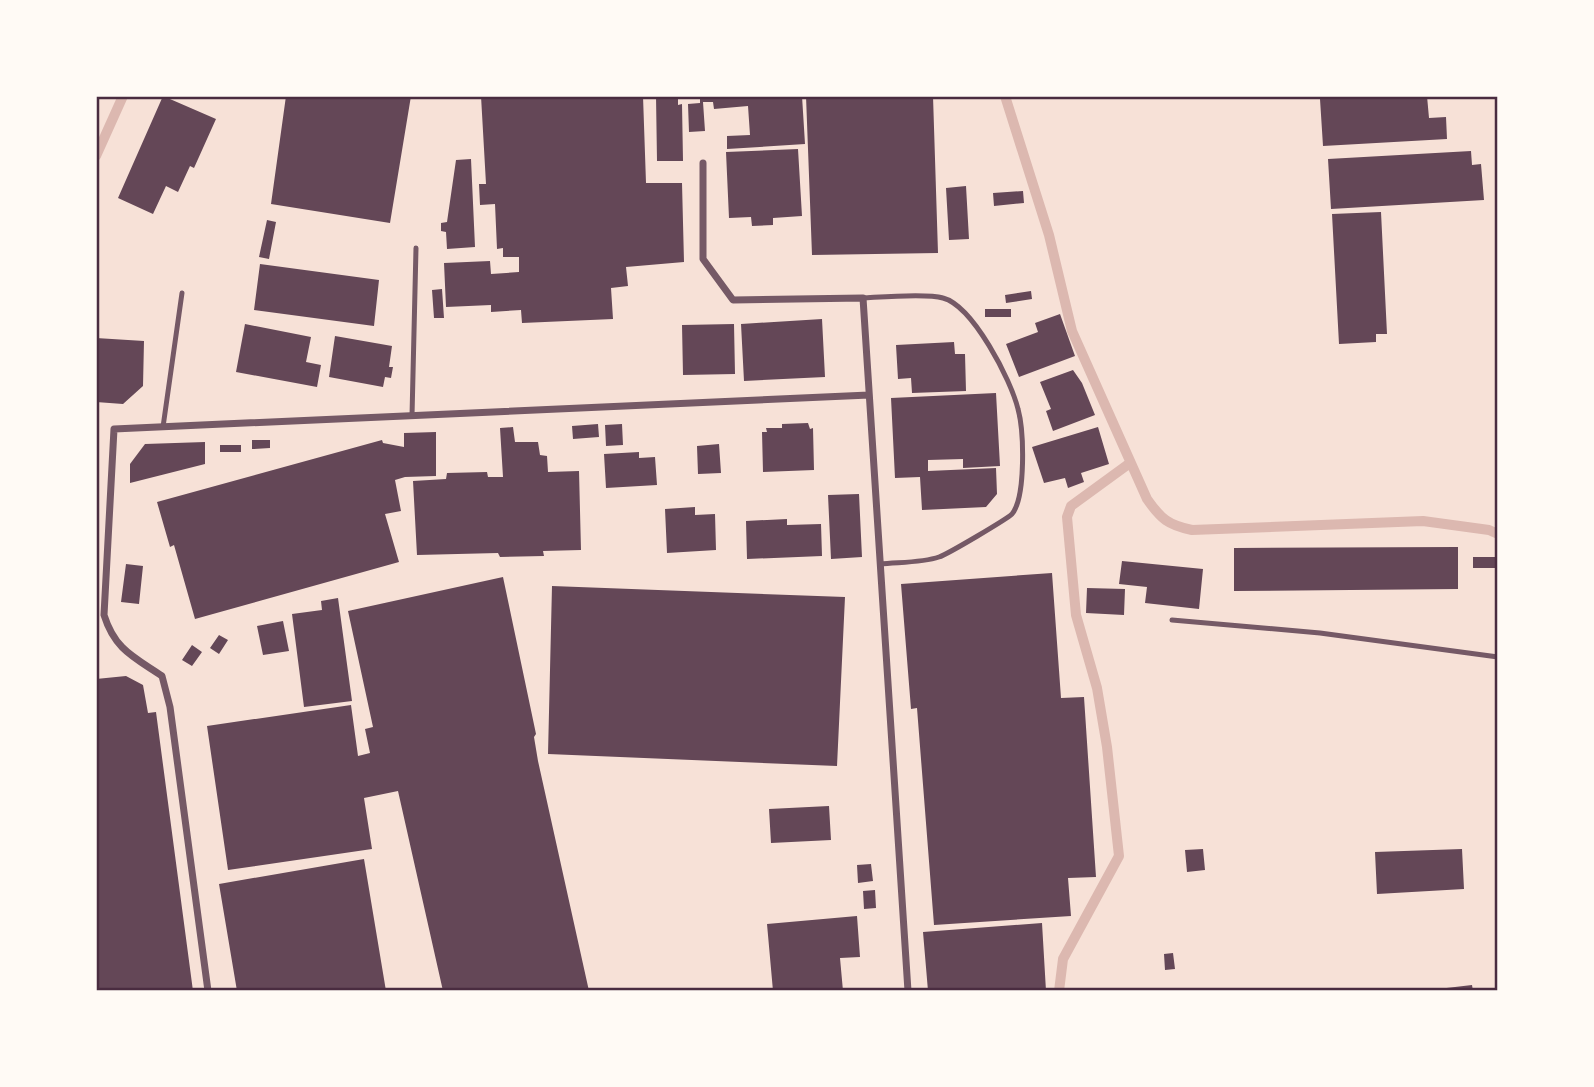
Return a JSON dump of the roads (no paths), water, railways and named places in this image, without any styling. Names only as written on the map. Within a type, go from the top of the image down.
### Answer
[{"type":"street","points":[[703,163],[703,258],[733,300],[863,298],[908,991]]},
{"type":"street","points":[[208,991],[170,707],[163,676],[124,650],[110,635],[104,615],[114,429],[869,395]]},
{"type":"lane","points":[[412,416],[416,248]]},
{"type":"lane","points":[[163,427],[182,293]]},
{"type":"lane","points":[[863,298],[943,298],[964,309],[981,332],[1008,383],[1019,411],[1019,502],[1011,515],[938,558],[880,564]]},
{"type":"lane","points":[[1172,620],[1320,633],[1498,657]]},
{"type":"waterway","points":[[96,156],[123,96]]},
{"type":"waterway","points":[[1005,96],[1049,235],[1072,331],[1147,499],[1161,516],[1177,526],[1192,530],[1423,521],[1489,530],[1498,534]]},
{"type":"waterway","points":[[1059,991],[1063,959],[1119,856],[1107,747],[1097,688],[1076,615],[1067,517],[1071,506],[1130,463]]}]
